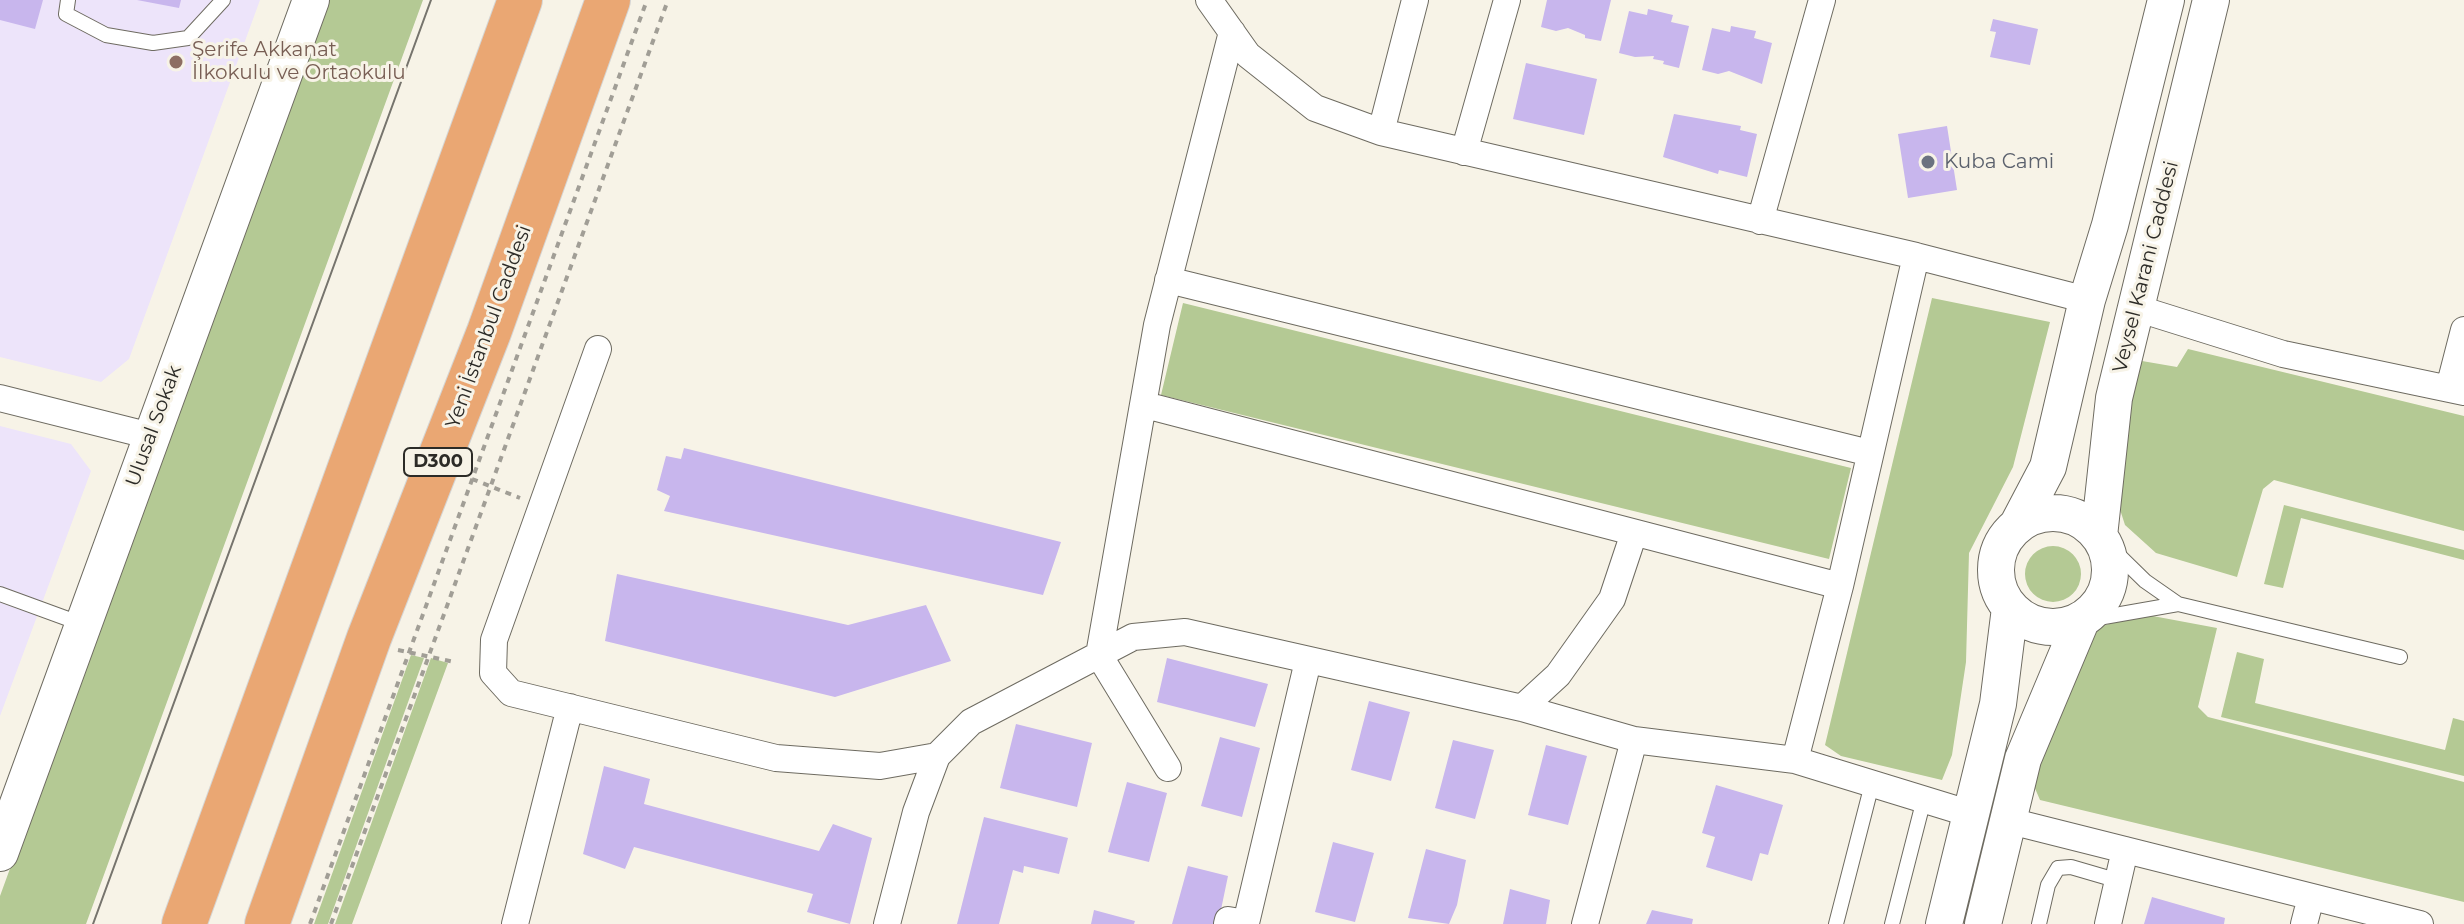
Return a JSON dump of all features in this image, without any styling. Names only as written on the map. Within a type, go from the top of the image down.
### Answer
[{"type":"highway","points":[[184,924],[520,0]]},
{"type":"highway","name":"Yeni İstanbul Caddesi","points":[[267,924],[369,638],[489,332],[608,0]]},
{"type":"main road","name":"Ulusal Sokak","points":[[0,853],[12,783],[83,624],[311,0]]},
{"type":"main road","points":[[2017,526],[2051,513],[2069,515],[2085,523],[2099,536],[2108,554],[2111,573],[2106,592],[2096,608],[2081,621],[2062,627],[2042,626],[2010,608],[2001,592],[1998,556],[2048,467],[2087,300],[2110,225],[2166,0]]},
{"type":"main road","name":"Veysel Karani Caddesi","points":[[2099,536],[2114,398],[2211,0]]},
{"type":"main road","points":[[1983,924],[1998,704],[2010,608]]},
{"type":"main road","points":[[1944,924],[1989,817],[2023,759],[2081,621]]},
{"type":"street","points":[[1209,0],[1248,55],[1315,108],[1381,132],[1916,256],[2087,300]]},
{"type":"street","points":[[1381,132],[1415,0]]},
{"type":"street","points":[[1464,152],[1507,0]]},
{"type":"street","points":[[1760,221],[1822,0]]},
{"type":"street","points":[[1168,768],[1099,655],[1168,280],[1232,32]]},
{"type":"street","points":[[1795,760],[1840,586],[1916,256]]},
{"type":"street","points":[[1168,280],[1870,453]]},
{"type":"street","points":[[2136,308],[2283,354],[2456,390],[2464,330]]},
{"type":"street","points":[[598,349],[494,640],[493,673],[511,693],[776,758],[880,766],[937,756]]},
{"type":"street","points":[[0,398],[151,436]]},
{"type":"street","points":[[1145,405],[1840,586]]},
{"type":"street","points":[[1522,708],[1558,675],[1612,599],[1634,533]]},
{"type":"street","points":[[887,924],[916,812],[937,756],[971,722],[1133,637],[1185,632],[1522,708],[1634,740],[1795,760],[1989,817],[2420,924]]},
{"type":"street","points":[[1241,924],[1308,661]]},
{"type":"street","points":[[515,924],[570,707]]},
{"type":"street","points":[[1585,924],[1634,740]]},
{"type":"street","points":[[2108,924],[2125,850]]},
{"type":"street","points":[[2304,924],[2311,897]]},
{"type":"lane","points":[[68,0],[66,14],[106,35],[153,43],[188,38],[223,0]]},
{"type":"lane","points":[[2099,536],[2145,581],[2178,604],[2400,657]]},
{"type":"lane","points":[[0,594],[83,624]]},
{"type":"lane","points":[[2081,621],[2178,604]]},
{"type":"lane","points":[[1836,924],[1872,784]]},
{"type":"lane","points":[[1892,924],[1924,799]]},
{"type":"lane","points":[[2039,924],[2048,885],[2058,868],[2071,867],[2119,881]]},
{"type":"path","points":[[310,924],[647,0]]},
{"type":"path","points":[[331,924],[668,0]]},
{"type":"path","points":[[463,475],[530,502]]},
{"type":"path","points":[[398,650],[454,662]]},
{"type":"shaded area","points":[[0,0],[260,0],[129,359],[101,382],[0,357]]},
{"type":"shaded area","points":[[0,426],[71,444],[91,471],[0,716]]},
{"type":"green space","points":[[326,0],[423,0],[86,924],[0,924],[0,896]]},
{"type":"green space","points":[[1932,298],[2050,322],[2013,467],[1969,553],[1966,662],[1952,755],[1942,780],[1841,756],[1825,745]]},
{"type":"green space","points":[[1183,303],[1851,468],[1829,559],[1161,395]]},
{"type":"green space","points":[[2188,349],[2464,416],[2464,531],[2274,480],[2263,489],[2237,577],[2156,553],[2125,525],[2115,494],[2119,438],[2142,361],[2177,367]]},
{"type":"green space","points":[[2284,505],[2464,550],[2464,560],[2301,518],[2283,588],[2264,584]]},
{"type":"green space","points":[[2053,546],[2073,554],[2081,574],[2073,594],[2053,602],[2033,594],[2025,574],[2033,554]]},
{"type":"green space","points":[[2142,614],[2217,628],[2198,707],[2208,717],[2464,782],[2464,902],[2040,800],[2034,786],[2049,715],[2078,647],[2099,627]]},
{"type":"green space","points":[[2237,652],[2264,659],[2255,703],[2445,750],[2453,718],[2464,721],[2464,776],[2221,717]]},
{"type":"green space","points":[[411,655],[424,658],[328,924],[314,924]]},
{"type":"green space","points":[[431,658],[448,663],[352,924],[335,924]]},
{"type":"building","points":[[0,0],[43,0],[35,29],[0,20]]},
{"type":"building","points":[[137,0],[181,0],[179,8]]},
{"type":"building","points":[[1547,0],[1611,0],[1601,41],[1585,38],[1585,35],[1568,28],[1556,31],[1541,27]]},
{"type":"building","points":[[1648,9],[1673,15],[1671,22],[1689,26],[1679,68],[1663,64],[1664,61],[1653,59],[1654,56],[1635,57],[1619,53],[1629,11],[1647,15]]},
{"type":"building","points":[[1993,19],[2038,29],[2030,65],[1990,57],[1996,32],[1990,31]]},
{"type":"building","points":[[1731,26],[1756,31],[1754,38],[1772,43],[1762,84],[1729,71],[1718,74],[1702,70],[1712,28],[1730,32]]},
{"type":"building","points":[[1526,63],[1597,79],[1584,135],[1513,119]]},
{"type":"building","points":[[1674,114],[1741,126],[1740,130],[1757,134],[1747,177],[1719,170],[1718,174],[1663,157]]},
{"type":"building","name":"Kuba Cami","points":[[1947,126],[1957,190],[1908,198],[1898,134]]},
{"type":"building","points":[[684,448],[1061,542],[1043,595],[664,511],[670,496],[657,490],[666,456],[681,459]]},
{"type":"building","points":[[617,574],[848,625],[926,605],[951,661],[835,697],[605,641]]},
{"type":"building","points":[[1167,658],[1268,684],[1255,727],[1157,702]]},
{"type":"building","points":[[1369,701],[1410,712],[1391,781],[1351,770]]},
{"type":"building","points":[[1016,724],[1092,743],[1077,807],[1000,788]]},
{"type":"building","points":[[1220,737],[1260,748],[1242,817],[1201,806]]},
{"type":"building","points":[[1453,740],[1494,750],[1475,819],[1435,808]]},
{"type":"building","points":[[1546,745],[1587,756],[1568,825],[1528,815]]},
{"type":"building","points":[[604,766],[650,779],[644,804],[819,851],[833,824],[872,838],[850,924],[807,912],[813,894],[634,847],[625,869],[583,854]]},
{"type":"building","points":[[1127,782],[1167,793],[1149,862],[1108,852]]},
{"type":"building","points":[[1716,785],[1783,805],[1768,855],[1760,853],[1752,881],[1706,867],[1715,837],[1702,833]]},
{"type":"building","points":[[984,817],[1068,838],[1059,874],[1024,866],[1023,873],[1013,870],[999,924],[957,924]]},
{"type":"building","points":[[1333,842],[1374,853],[1355,922],[1315,912]]},
{"type":"building","points":[[1426,849],[1466,860],[1457,905],[1449,924],[1408,918]]},
{"type":"building","points":[[1188,866],[1228,876],[1218,924],[1172,924]]},
{"type":"building","points":[[1510,889],[1550,900],[1546,924],[1503,924]]},
{"type":"building","points":[[2152,897],[2225,918],[2224,924],[2144,924]]},
{"type":"building","points":[[1094,910],[1135,921],[1134,924],[1091,924]]},
{"type":"building","points":[[1652,910],[1693,919],[1692,924],[1646,924]]},
{"type":"tram line","points":[[93,924],[431,0]]},
{"type":"place","name":"Şerife Akkanat İlkokulu ve Ortaokulu","points":[[176,62]]},
{"type":"place","name":"Kuba Cami","points":[[1928,162]]}]
